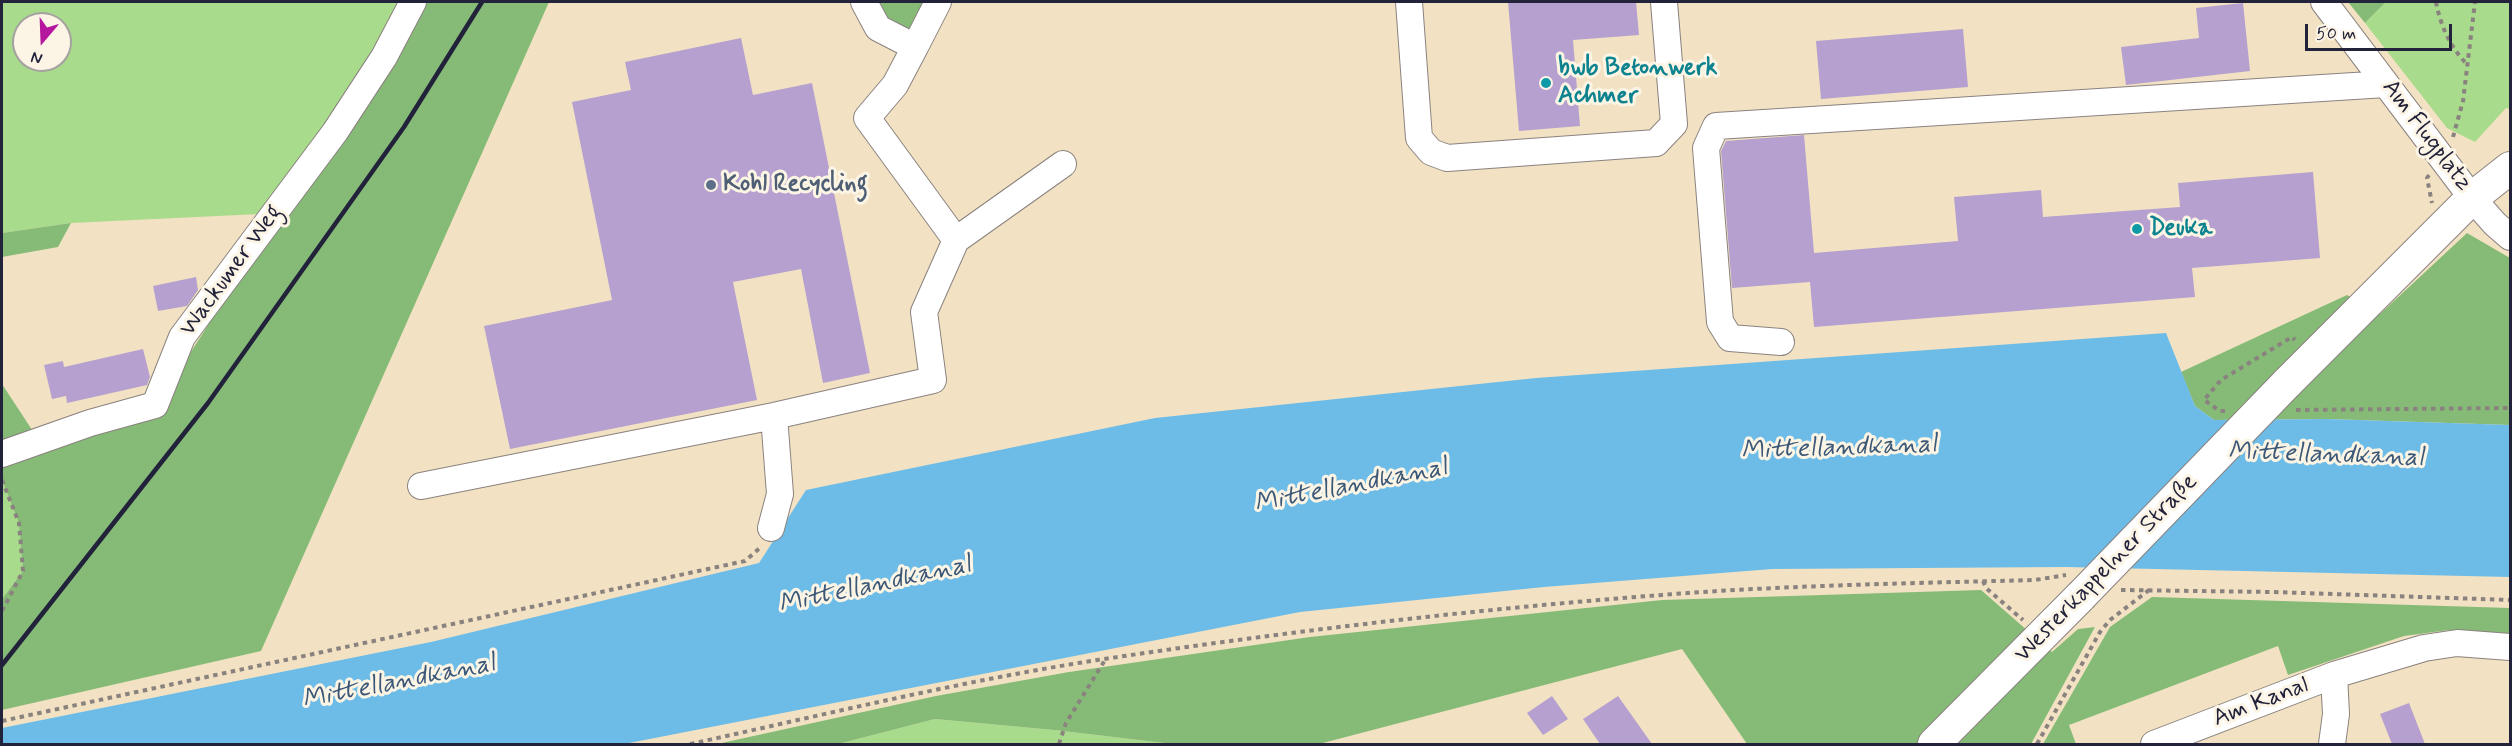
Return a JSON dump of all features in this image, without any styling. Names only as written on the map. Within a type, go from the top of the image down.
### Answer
[{"type":"main road","name":"Westerkappelner Straße","points":[[1934,744],[2077,586],[2288,397],[2472,198],[2511,168]]},
{"type":"street","name":"Wackumer Weg","points":[[2,454],[90,423],[155,405],[182,337],[336,132],[384,57],[413,2]]},
{"type":"street","points":[[864,2],[878,28],[915,47]]},
{"type":"street","points":[[938,2],[895,85],[867,118],[956,240]]},
{"type":"street","points":[[1409,2],[1419,138],[1431,152],[1447,158],[1656,143],[1674,124],[1664,2]]},
{"type":"street","name":"Am Flugplatz","points":[[2324,2],[2472,198],[2495,224],[2511,237]]},
{"type":"street","points":[[1781,342],[1730,338],[1720,322],[1706,148],[1716,126],[2386,84]]},
{"type":"street","points":[[421,486],[774,416],[933,380],[924,312],[956,240],[1063,164]]},
{"type":"street","points":[[771,528],[780,494],[774,416]]},
{"type":"street","name":"Am Kanal","points":[[2154,744],[2334,675],[2424,648],[2457,643],[2511,647]]},
{"type":"street","name":"Am Kanal","points":[[2332,744],[2336,714],[2334,675]]},
{"type":"path","points":[[2436,2],[2438,14],[2455,52],[2466,64]]},
{"type":"path","points":[[2430,211],[2433,204],[2427,178],[2440,157],[2450,147],[2458,120],[2463,101],[2475,2]]},
{"type":"path","points":[[2232,411],[2220,411],[2204,400],[2222,380],[2292,337],[2301,345]]},
{"type":"path","points":[[2288,397],[2511,408]]},
{"type":"path","points":[[2,480],[19,523],[23,572],[2,611]]},
{"type":"path","points":[[2,721],[746,561],[764,544],[771,528]]},
{"type":"path","points":[[690,744],[992,678],[1105,659],[1530,606],[1692,593],[1983,581],[2077,586]]},
{"type":"path","points":[[1983,581],[1986,588],[2024,620],[2034,623]]},
{"type":"path","points":[[2114,589],[2273,591],[2511,600]]},
{"type":"path","points":[[2037,744],[2100,632],[2110,620],[2149,590]]},
{"type":"path","points":[[1059,744],[1066,723],[1105,659]]},
{"type":"green space","points":[[2,2],[414,2],[281,213],[71,223],[2,233]]},
{"type":"green space","points":[[414,2],[549,2],[261,651],[2,710],[2,599],[23,571],[19,523],[2,480],[2,384],[38,439],[159,402]]},
{"type":"green space","points":[[864,2],[938,2],[915,47]]},
{"type":"green space","points":[[2348,2],[2386,2],[2365,23]]},
{"type":"green space","points":[[2386,2],[2510,2],[2510,109],[2506,108],[2475,142],[2447,128],[2365,23]]},
{"type":"green space","points":[[71,223],[58,247],[2,257],[2,233]]},
{"type":"green space","points":[[2467,233],[2510,258],[2510,425],[2327,419],[2214,420],[2195,406],[2181,372],[2347,295],[2380,314]]},
{"type":"green space","points":[[2,481],[20,524],[23,571],[2,599]]},
{"type":"green space","points":[[1981,590],[2052,652],[2078,629],[2095,627],[2031,744],[1747,744],[1682,649],[1319,744],[1173,744],[935,719],[838,744],[717,744],[936,696],[1069,672],[1310,637],[1662,600]]},
{"type":"green space","points":[[2152,597],[2510,608],[2510,636],[2449,630],[2404,636],[2288,675],[2278,646],[2069,725],[2076,744],[2043,744],[2110,627]]},
{"type":"green space","points":[[935,719],[1054,730],[1173,744],[838,744]]},
{"type":"water","name":"Mittellandkanal","points":[[2166,333],[2195,406],[2214,420],[2327,419],[2510,425],[2510,577],[2066,567],[1772,569],[1544,587],[1300,612],[624,744],[2,744],[2,728],[431,642],[759,563],[806,490],[1155,418],[1536,378]]},
{"type":"building","name":"bwb Betonwerk Achmer","points":[[1508,2],[1636,2],[1639,35],[1573,40],[1580,126],[1519,131]]},
{"type":"building","points":[[2243,3],[2250,71],[2126,85],[2121,47],[2199,38],[2196,8]]},
{"type":"building","points":[[1963,29],[1968,87],[1821,99],[1816,41]]},
{"type":"building","name":"Kohl Recycling","points":[[741,38],[753,95],[812,83],[870,373],[823,383],[801,269],[733,282],[757,400],[510,449],[484,326],[612,300],[572,102],[631,90],[625,62]]},
{"type":"building","name":"Deuka","points":[[1804,135],[1814,253],[1958,241],[1954,197],[2041,190],[2043,217],[2180,207],[2178,183],[2313,172],[2320,258],[2192,268],[2195,297],[1814,327],[1810,282],[1732,288],[1721,151],[1726,141]]},
{"type":"building","points":[[196,277],[198,290],[187,306],[158,311],[153,286]]},
{"type":"building","points":[[143,349],[150,377],[147,385],[67,403],[66,396],[52,399],[44,365],[63,361],[64,367]]},
{"type":"building","points":[[1552,696],[1568,719],[1543,735],[1527,713]]},
{"type":"building","points":[[1618,696],[1652,744],[1600,744],[1583,719]]},
{"type":"building","points":[[2409,703],[2425,744],[2392,744],[2380,714]]},
{"type":"railway","points":[[2,665],[208,403],[404,127],[482,2]]},
{"type":"place","name":"bwb Betonwerk Achmer","points":[[1546,83]]},
{"type":"place","name":"Kohl Recycling","points":[[711,185]]},
{"type":"place","name":"Deuka","points":[[2137,229]]}]
